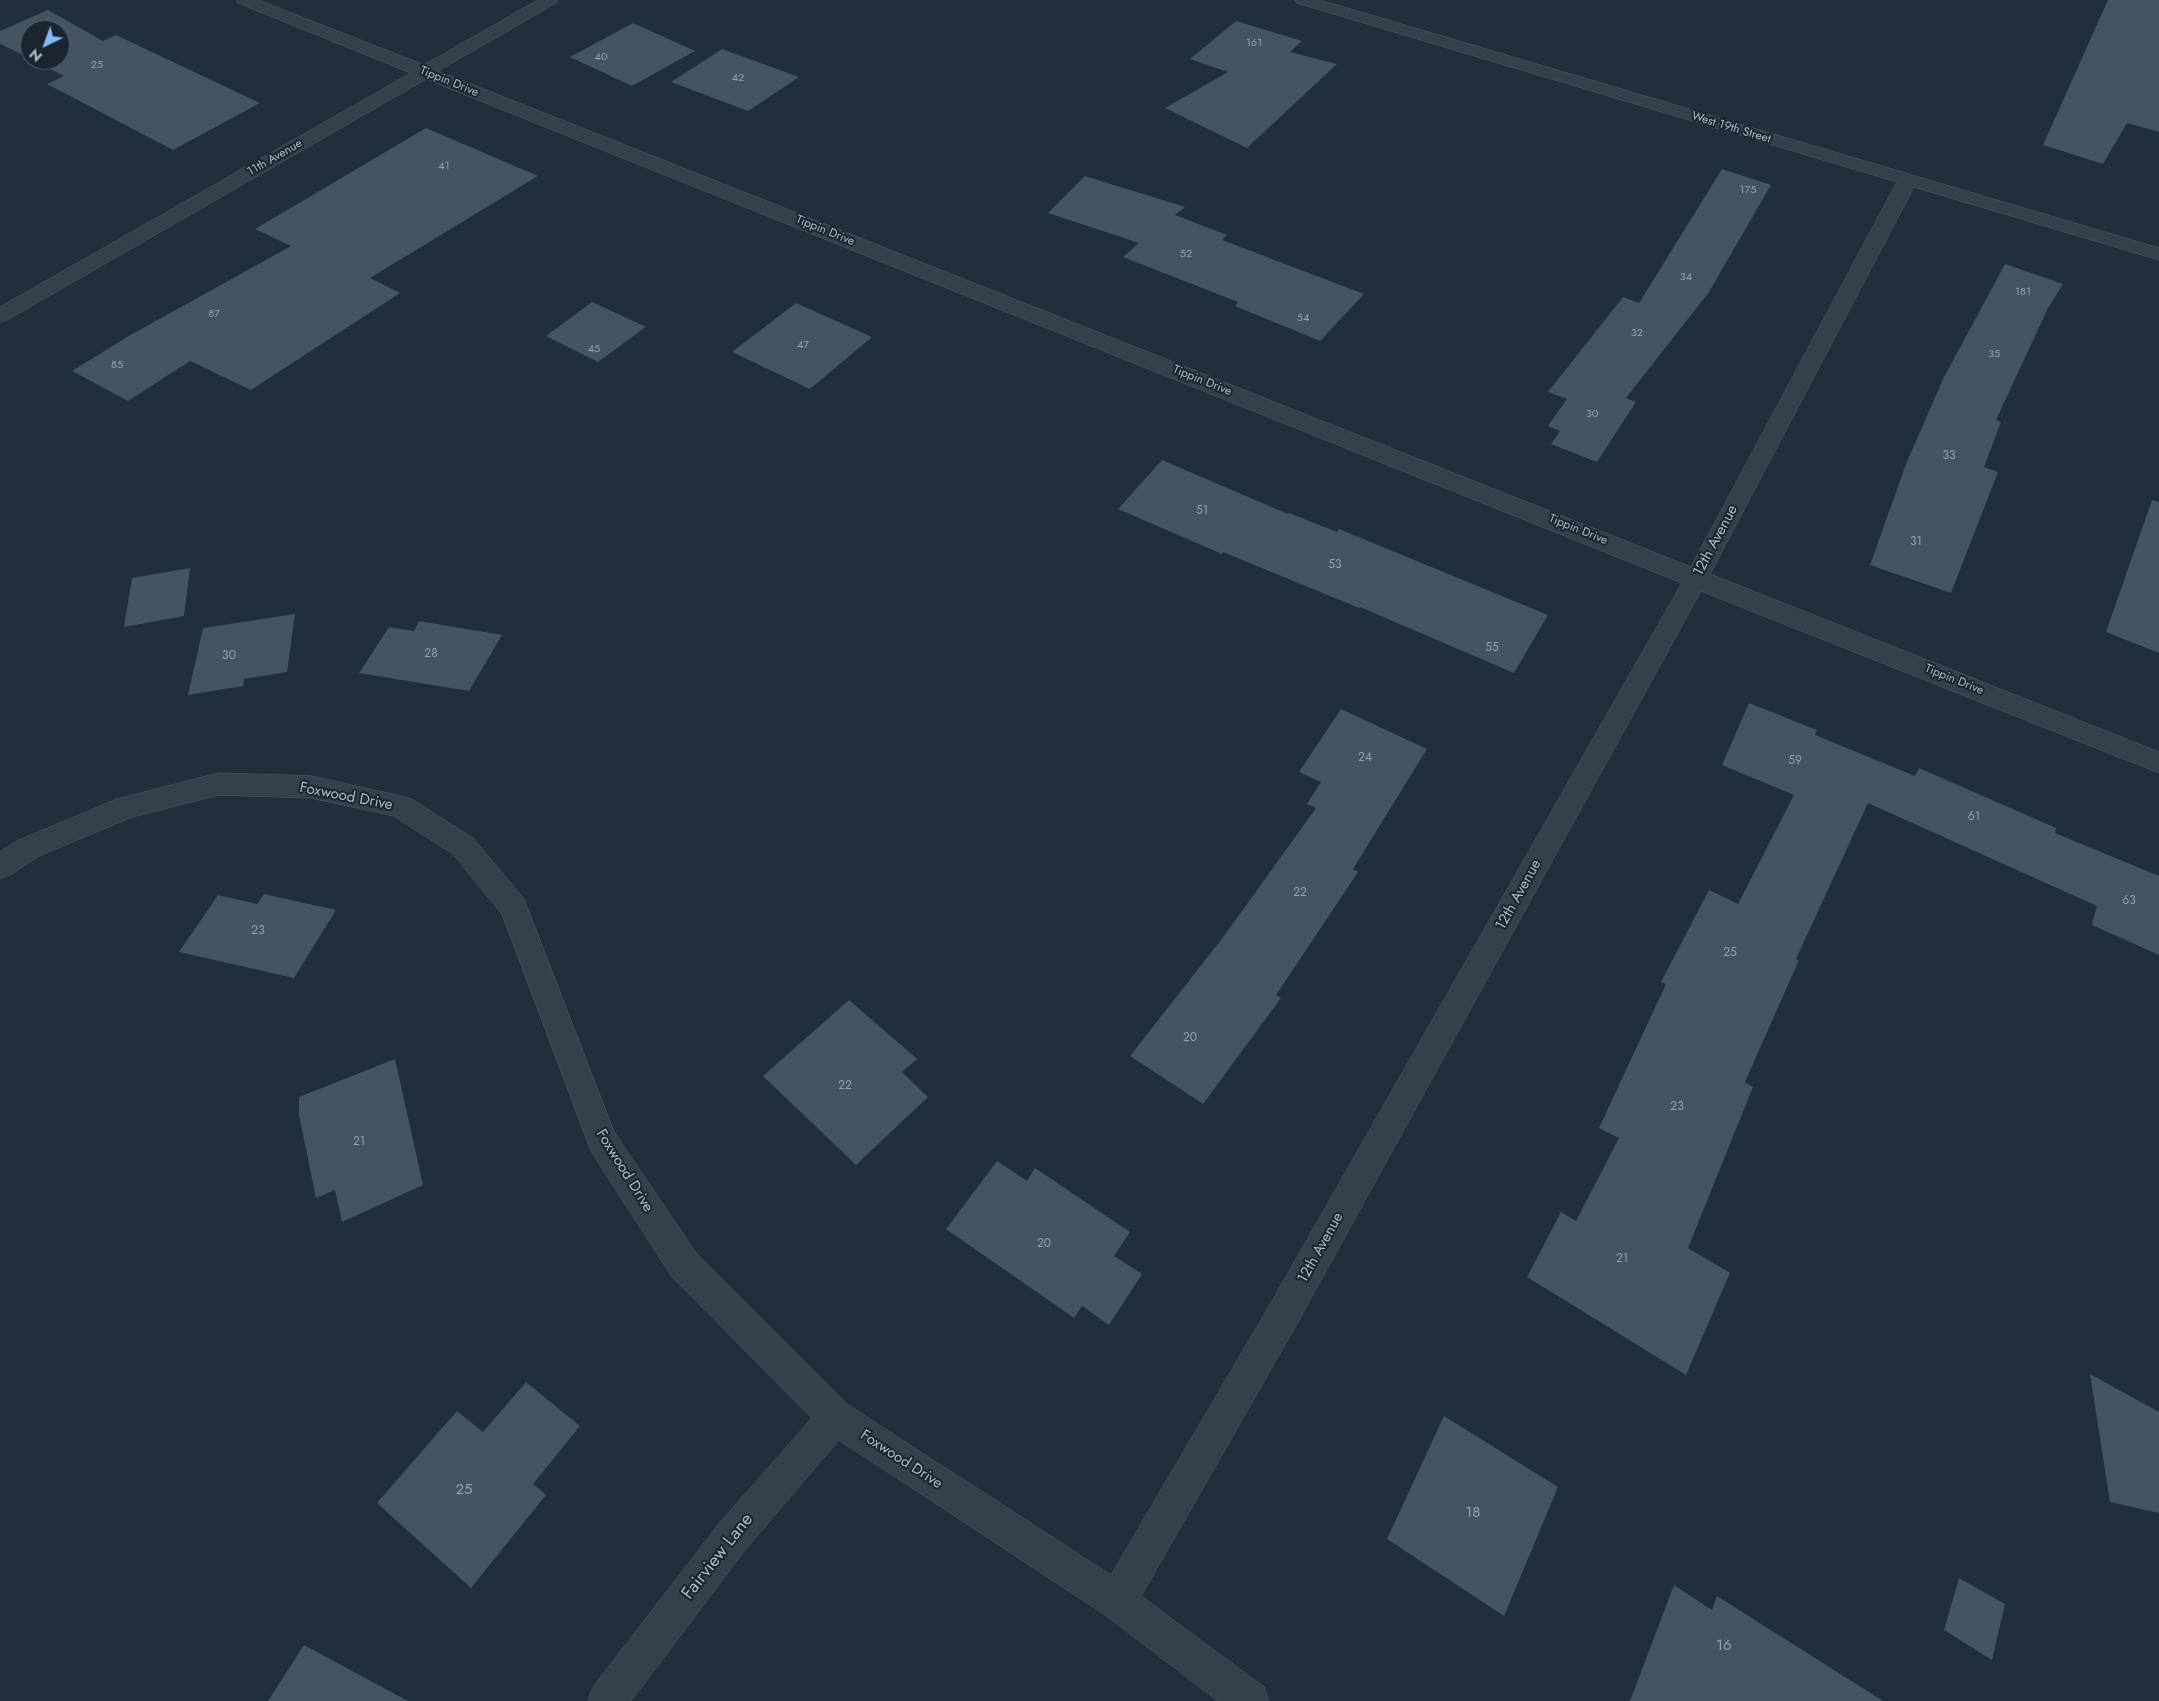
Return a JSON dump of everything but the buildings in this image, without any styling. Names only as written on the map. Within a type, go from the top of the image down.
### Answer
[{"type":"street","name":"Tippin Drive","points":[[244,0],[1697,577],[2159,763]]},
{"type":"street","name":"11th Avenue","points":[[0,316],[550,0]]},
{"type":"street","name":"West 19th Street","points":[[1303,0],[2159,254]]},
{"type":"street","name":"12th Avenue","points":[[1117,1601],[1283,1316],[1697,577],[1908,180]]},
{"type":"street","name":"Foxwood Drive","points":[[0,867],[29,848],[127,807],[219,784],[311,787],[400,807],[463,846],[514,908],[602,1141],[684,1265],[836,1417],[1117,1601],[1250,1701]]},
{"type":"street","name":"Fairview Lane","points":[[607,1701],[731,1538],[836,1417]]}]
